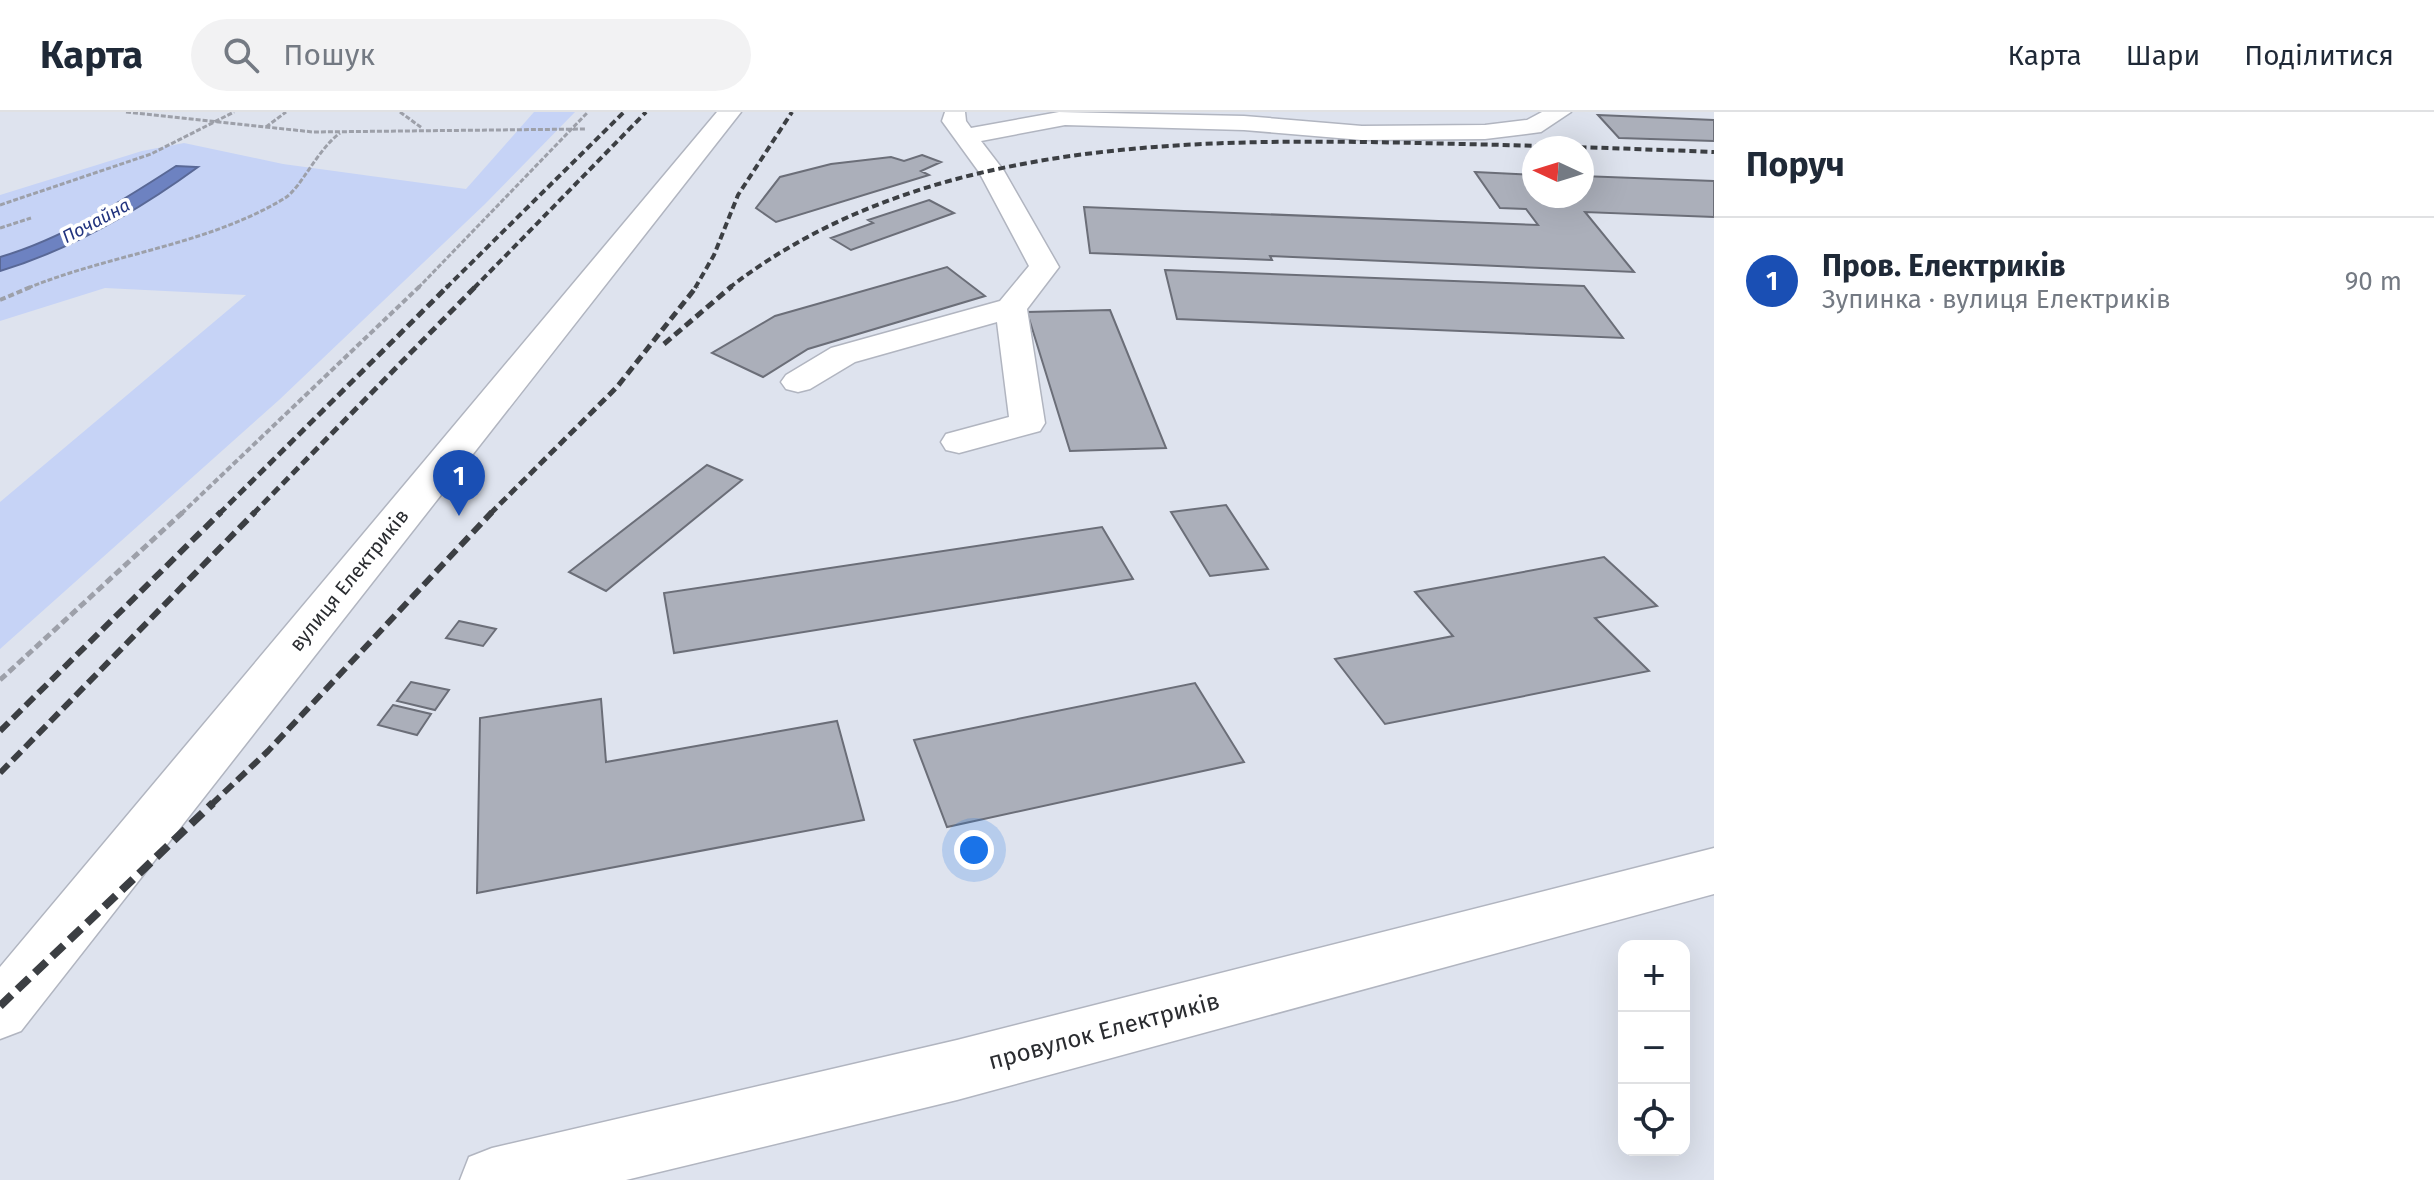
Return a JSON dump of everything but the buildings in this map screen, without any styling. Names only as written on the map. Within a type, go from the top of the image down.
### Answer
[{"type":"street","name":"вулиця Електриків","points":[[0,1011],[729,112]]},
{"type":"street","points":[[960,124],[1065,118],[1244,123],[1362,133],[1485,132],[1559,112]]},
{"type":"street","points":[[798,382],[843,355],[1011,308],[1044,267],[991,171],[960,124]]},
{"type":"street","points":[[959,442],[1027,423],[1011,308]]},
{"type":"street","name":"провулок Електриків","points":[[492,1180],[957,1070],[1714,871]]},
{"type":"path","points":[[126,112],[216,124],[340,133],[529,126],[585,129]]},
{"type":"path","points":[[0,205],[131,160],[216,124],[234,112]]},
{"type":"path","points":[[265,128],[286,112]]},
{"type":"path","points":[[400,112],[423,128]]},
{"type":"path","points":[[0,680],[261,440],[432,275],[588,112]]},
{"type":"path","points":[[0,300],[43,282],[224,226],[288,197],[324,145],[340,133]]},
{"type":"path","points":[[0,228],[31,218]]},
{"type":"shaded area","points":[[534,112],[575,112],[485,204],[279,400],[0,649],[0,502],[246,295],[105,288],[0,321],[0,195],[142,151],[184,143],[283,164],[466,189]]},
{"type":"water","name":"Почайна","points":[[176,166],[198,167],[103,227],[52,252],[0,271],[0,257],[69,230]]},
{"type":"railway","points":[[446,288],[624,112]]},
{"type":"railway","points":[[474,288],[646,112]]},
{"type":"railway","points":[[695,288],[714,255],[738,195],[792,112]]},
{"type":"railway","points":[[732,286],[804,239],[885,202],[970,175],[1059,158],[1149,147],[1330,142],[1714,152]]},
{"type":"railway","points":[[219,514],[448,286]]},
{"type":"railway","points":[[253,514],[476,286]]},
{"type":"railway","points":[[492,512],[617,387],[697,286]]},
{"type":"railway","points":[[664,344],[732,286]]},
{"type":"railway","points":[[0,731],[221,512]]},
{"type":"railway","points":[[0,773],[255,512]]},
{"type":"railway","points":[[211,805],[268,751],[492,512]]},
{"type":"railway","points":[[0,1006],[213,803]]},
{"type":"place","name":"Пров. Електриків","points":[[459,516]]}]
